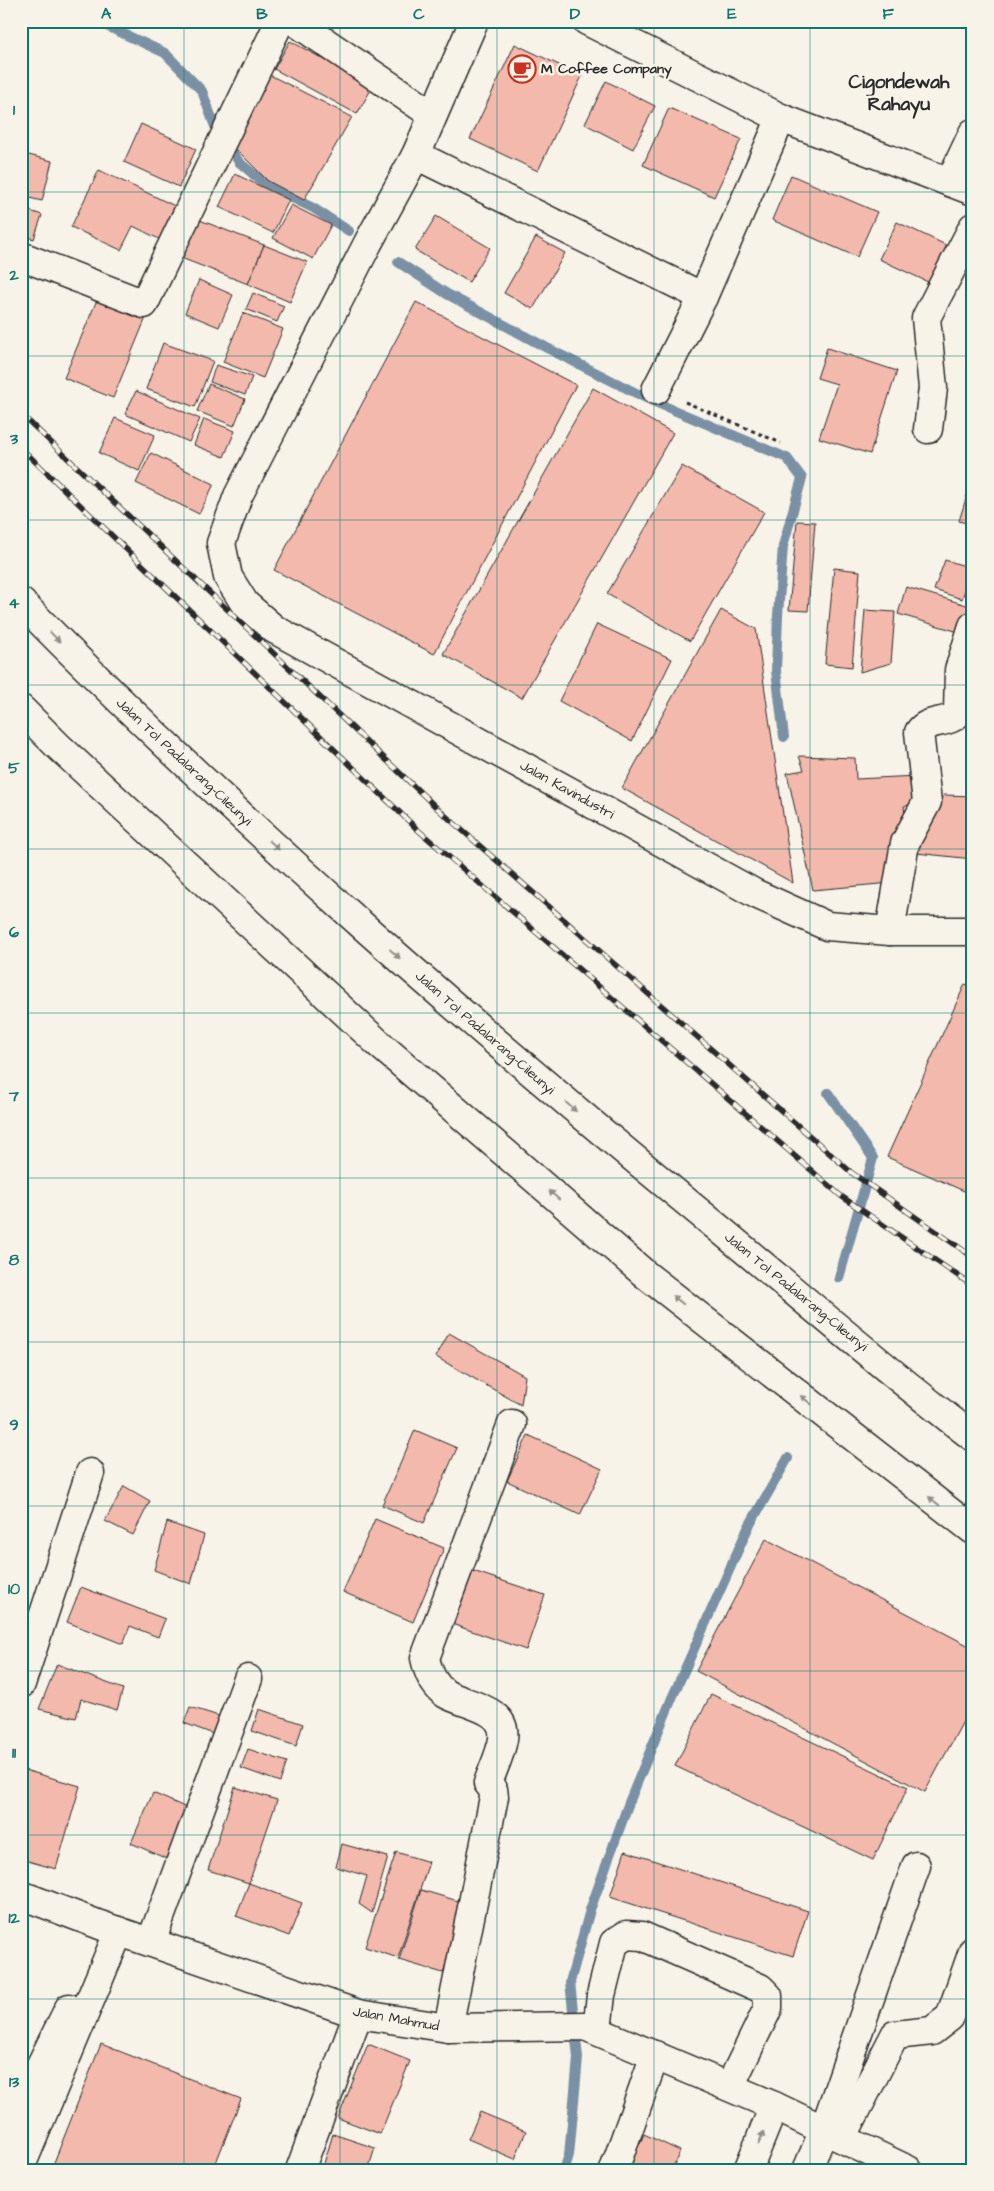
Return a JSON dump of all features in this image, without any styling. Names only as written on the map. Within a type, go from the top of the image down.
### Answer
[{"type":"main road","points":[[21,256],[144,304],[280,21]]},
{"type":"main road","points":[[294,21],[433,115]]},
{"type":"main road","points":[[474,21],[416,155],[703,297]]},
{"type":"main road","points":[[587,21],[781,118],[961,187],[973,133]]},
{"type":"main road","points":[[656,390],[703,297],[781,118]]},
{"type":"main road","name":"Jalan Kavindustri","points":[[416,155],[368,243],[238,496],[221,543],[228,577],[245,604],[274,629],[756,894],[827,926],[890,931],[973,931]]},
{"type":"main road","points":[[928,429],[933,388],[926,318],[973,227]]},
{"type":"main road","name":"Jalan Tol Padalarang–Cileunyi","points":[[21,602],[110,693],[294,864],[462,1013],[588,1122],[973,1437]]},
{"type":"main road","points":[[890,931],[905,843],[927,802],[919,732],[927,724],[953,718],[958,713],[959,670],[973,626]]},
{"type":"main road","points":[[21,709],[71,759],[378,1043],[616,1250],[654,1282],[973,1530]]},
{"type":"main road","points":[[448,2028],[494,1797],[488,1783],[503,1738],[502,1726],[494,1716],[483,1708],[445,1694],[429,1675],[425,1658],[512,1424]]},
{"type":"main road","points":[[21,1684],[90,1473]]},
{"type":"main road","points":[[151,1942],[248,1679]]},
{"type":"main road","points":[[833,2134],[916,1866]]},
{"type":"main road","name":"Jalan Mahmud","points":[[21,1895],[358,2014],[448,2028],[582,2027],[730,2086],[908,2170]]},
{"type":"main road","points":[[21,2105],[110,1928]]},
{"type":"main road","points":[[21,2166],[110,1928]]},
{"type":"main road","points":[[582,2027],[600,1995],[614,1943],[626,1935],[642,1936],[760,1988],[768,1996],[768,2008],[730,2086]]},
{"type":"main road","points":[[807,2170],[833,2134],[895,2034],[932,2031],[950,2017],[973,1951]]},
{"type":"main road","points":[[300,2170],[358,2014]]},
{"type":"main road","points":[[614,2170],[655,2055]]},
{"type":"main road","points":[[748,2170],[774,2106]]},
{"type":"path","points":[[656,390],[781,443]]},
{"type":"building","points":[[290,41],[373,86],[357,114],[274,69]]},
{"type":"building","points":[[515,44],[582,76],[538,171],[470,139]]},
{"type":"building","points":[[264,72],[352,117],[304,200],[268,181],[228,141]]},
{"type":"building","points":[[606,81],[655,106],[633,149],[585,124]]},
{"type":"building","points":[[669,108],[741,139],[714,197],[643,165]]},
{"type":"building","points":[[141,124],[196,149],[179,187],[124,162]]},
{"type":"building","points":[[21,153],[52,161],[42,201],[21,196]]},
{"type":"building","points":[[99,170],[177,207],[161,240],[133,226],[121,250],[71,227]]},
{"type":"building","points":[[235,174],[289,200],[273,233],[219,207]]},
{"type":"building","points":[[791,175],[877,212],[857,257],[772,220]]},
{"type":"building","points":[[291,205],[331,225],[313,259],[273,238]]},
{"type":"building","points":[[21,208],[42,215],[34,239],[21,235]]},
{"type":"building","points":[[436,216],[490,248],[469,282],[415,250]]},
{"type":"building","points":[[192,217],[264,245],[248,284],[176,256]]},
{"type":"building","points":[[897,222],[948,246],[930,283],[879,259]]},
{"type":"building","points":[[536,237],[565,253],[533,309],[504,293]]},
{"type":"building","points":[[264,245],[307,262],[290,302],[248,284]]},
{"type":"building","points":[[199,280],[233,295],[219,327],[185,313]]},
{"type":"building","points":[[253,293],[284,306],[277,322],[246,309]]},
{"type":"building","points":[[99,295],[147,315],[113,398],[64,378]]},
{"type":"building","points":[[416,302],[576,385],[434,654],[274,570]]},
{"type":"building","points":[[243,313],[283,329],[263,378],[223,362]]},
{"type":"building","points":[[163,343],[213,361],[195,407],[146,389]]},
{"type":"building","points":[[827,348],[897,371],[870,454],[819,438],[837,384],[817,378]]},
{"type":"building","points":[[216,365],[252,377],[245,395],[210,382]]},
{"type":"building","points":[[209,384],[245,399],[234,426],[197,411]]},
{"type":"building","points":[[593,388],[673,433],[522,698],[443,654]]},
{"type":"building","points":[[136,391],[200,419],[189,442],[125,414]]},
{"type":"building","points":[[115,418],[155,435],[139,471],[99,453]]},
{"type":"building","points":[[204,419],[235,431],[224,457],[194,445]]},
{"type":"building","points":[[151,453],[214,484],[199,514],[136,483]]},
{"type":"building","points":[[682,466],[764,512],[690,641],[607,594]]},
{"type":"building","points":[[968,492],[973,493],[973,525],[959,521]]},
{"type":"building","points":[[797,521],[815,522],[808,611],[789,610]]},
{"type":"building","points":[[945,560],[972,568],[962,599],[934,590]]},
{"type":"building","points":[[834,568],[860,571],[852,667],[825,664]]},
{"type":"building","points":[[906,587],[970,606],[962,633],[898,614]]},
{"type":"building","points":[[721,610],[756,629],[793,883],[622,788]]},
{"type":"building","points":[[865,610],[895,612],[891,663],[860,672]]},
{"type":"building","points":[[597,624],[672,659],[632,741],[559,701]]},
{"type":"building","points":[[799,756],[855,758],[856,779],[917,776],[918,804],[904,806],[907,830],[891,883],[813,890],[787,773],[804,770]]},
{"type":"building","points":[[944,795],[973,796],[973,859],[916,853]]},
{"type":"building","points":[[965,984],[973,987],[973,1195],[887,1157]]},
{"type":"building","points":[[449,1333],[525,1376],[521,1405],[436,1357]]},
{"type":"building","points":[[415,1430],[457,1448],[424,1523],[382,1505]]},
{"type":"building","points":[[528,1435],[602,1469],[580,1515],[507,1481]]},
{"type":"building","points":[[124,1486],[150,1501],[133,1535],[105,1521]]},
{"type":"building","points":[[375,1519],[444,1548],[413,1622],[343,1592]]},
{"type":"building","points":[[167,1522],[204,1535],[191,1584],[154,1570]]},
{"type":"building","points":[[766,1539],[973,1648],[973,1703],[925,1792],[696,1671]]},
{"type":"building","points":[[467,1569],[545,1595],[526,1650],[449,1623]]},
{"type":"building","points":[[81,1587],[165,1619],[158,1637],[130,1626],[123,1644],[67,1622]]},
{"type":"building","points":[[57,1664],[123,1689],[117,1710],[81,1699],[76,1718],[39,1709]]},
{"type":"building","points":[[711,1694],[908,1787],[873,1860],[675,1766]]},
{"type":"building","points":[[190,1707],[222,1717],[216,1735],[184,1723]]},
{"type":"building","points":[[259,1709],[303,1724],[296,1746],[252,1731]]},
{"type":"building","points":[[248,1749],[287,1762],[280,1782],[241,1768]]},
{"type":"building","points":[[21,1769],[80,1786],[56,1869],[21,1859]]},
{"type":"building","points":[[235,1787],[277,1800],[249,1883],[208,1870]]},
{"type":"building","points":[[153,1793],[189,1809],[167,1859],[131,1843]]},
{"type":"building","points":[[342,1844],[388,1857],[372,1913],[359,1904],[367,1876],[336,1867]]},
{"type":"building","points":[[625,1851],[808,1911],[793,1956],[610,1897]]},
{"type":"building","points":[[396,1852],[429,1862],[398,1958],[365,1947]]},
{"type":"building","points":[[249,1883],[302,1903],[289,1936],[236,1916]]},
{"type":"building","points":[[421,1890],[465,1903],[443,1973],[399,1960]]},
{"type":"building","points":[[101,2044],[241,2099],[213,2170],[51,2170]]},
{"type":"building","points":[[368,2044],[410,2061],[380,2134],[338,2118]]},
{"type":"building","points":[[480,2112],[526,2131],[515,2159],[468,2139]]},
{"type":"building","points":[[333,2134],[375,2148],[368,2170],[322,2170]]},
{"type":"building","points":[[644,2134],[680,2151],[672,2170],[628,2170]]},
{"type":"waterway","points":[[96,21],[165,53],[202,91],[214,124],[239,162],[266,185],[313,208],[349,231]]},
{"type":"waterway","points":[[398,262],[447,294],[547,348],[650,400],[787,458],[802,478],[783,546],[778,615],[776,671],[784,737]]},
{"type":"waterway","points":[[828,1093],[873,1158],[839,1278]]},
{"type":"waterway","points":[[564,2170],[569,2155],[578,2058],[570,1982],[590,1910],[628,1805],[672,1698],[748,1528],[788,1458]]},
{"type":"railway","points":[[21,414],[438,809],[852,1173],[973,1257]]},
{"type":"railway","points":[[21,448],[418,830],[841,1196],[973,1286]]},
{"type":"place","name":"M Coffee Company","points":[[522,69]]},
{"type":"district","name":"Cigondewah Rahayu","points":[[899,93]]}]
